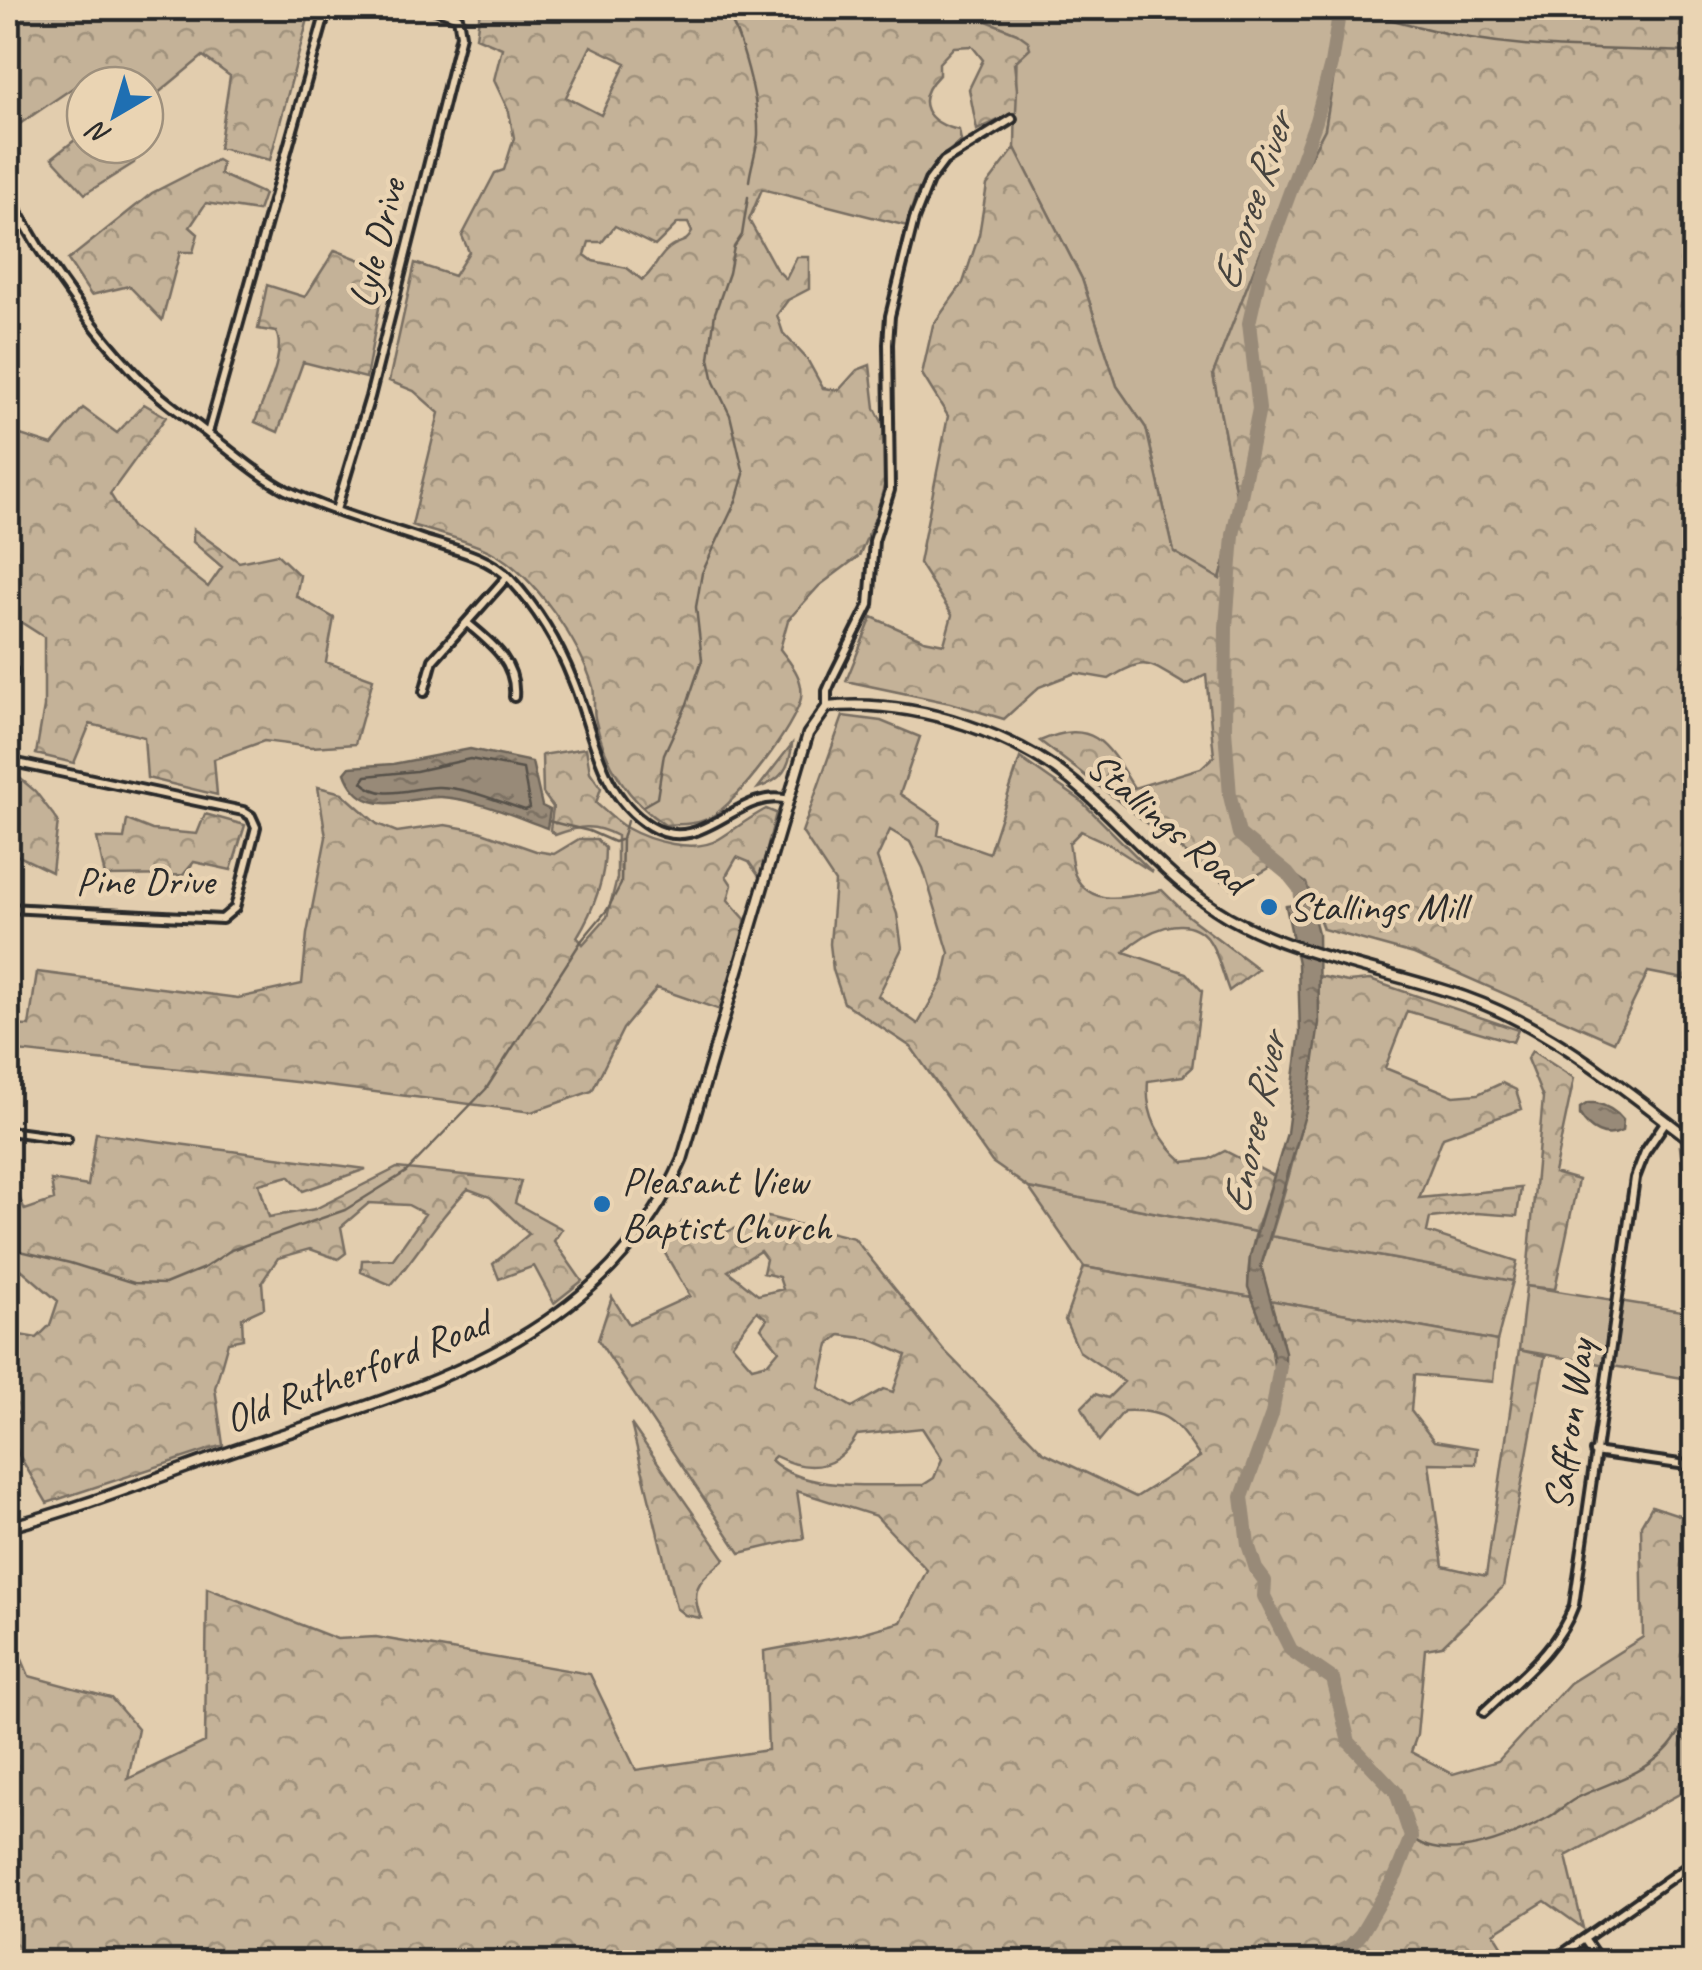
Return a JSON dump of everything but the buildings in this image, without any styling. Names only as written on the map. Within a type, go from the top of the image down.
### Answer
[{"type":"street","points":[[208,433],[327,8]]},
{"type":"street","name":"Lyle Drive","points":[[336,510],[370,397],[461,35],[458,18],[432,8]]},
{"type":"street","points":[[827,706],[834,675],[869,605],[874,540],[890,490],[890,316],[914,219],[929,181],[944,162],[1012,119]]},
{"type":"street","points":[[8,197],[58,276],[130,368],[271,482],[336,510],[477,558],[507,577],[553,640],[576,686],[605,771],[641,820],[667,833],[692,834],[754,800],[773,796],[790,800]]},
{"type":"street","points":[[424,692],[433,660],[507,577]]},
{"type":"street","points":[[466,623],[506,661],[515,683],[514,696]]},
{"type":"street","name":"Old Rutherford Road","points":[[8,1527],[466,1368],[522,1339],[606,1276],[649,1223],[682,1160],[810,726],[827,706]]},
{"type":"street","name":"Stallings Road","points":[[827,706],[937,718],[1019,746],[1085,791],[1152,858],[1229,918],[1278,939],[1466,997],[1530,1026],[1576,1054],[1694,1142]]},
{"type":"street","name":"Pine Drive","points":[[8,761],[243,810],[256,827],[235,908],[222,919],[8,908]]},
{"type":"street","name":"Saffron Way","points":[[1484,1712],[1551,1647],[1566,1626],[1574,1605],[1635,1178],[1645,1152],[1666,1121]]},
{"type":"street","points":[[8,1131],[67,1139]]},
{"type":"street","points":[[1594,1452],[1694,1466]]},
{"type":"street","points":[[1551,1962],[1694,1862]]},
{"type":"street","points":[[1584,1939],[1600,1962]]},
{"type":"green space","points":[[8,8],[311,8],[270,160],[219,148],[230,76],[203,56],[165,87],[165,65],[65,65],[65,93],[8,132]]},
{"type":"green space","points":[[535,8],[864,8],[979,18],[1017,33],[1028,41],[1030,48],[1014,63],[1016,112],[977,130],[969,89],[983,60],[972,46],[954,47],[939,63],[939,75],[926,94],[927,110],[939,122],[959,130],[961,141],[925,178],[907,226],[762,189],[749,220],[776,269],[786,279],[797,257],[809,257],[809,289],[788,300],[777,315],[783,333],[807,359],[823,388],[839,390],[857,370],[870,365],[875,408],[884,426],[886,479],[859,556],[819,586],[788,620],[780,649],[801,684],[797,710],[763,763],[734,797],[722,810],[695,823],[665,825],[629,792],[611,765],[599,734],[593,687],[578,650],[554,611],[524,577],[484,548],[412,525],[439,413],[414,391],[389,381],[415,263],[454,276],[469,252],[462,236],[495,173],[504,170],[514,138],[509,112],[494,80],[502,48],[476,37],[480,11],[532,13]],"holes":[[[591,46],[626,63],[601,115],[566,97]],[[678,223],[688,223],[690,236],[667,250],[642,280],[627,268],[593,261],[585,255],[589,242],[602,242],[615,226],[655,246]]]},
{"type":"green space","points":[[864,8],[1345,8],[1325,129],[1261,251],[1213,374],[1239,509],[1220,580],[1174,552],[1146,428],[1117,386],[1082,279],[1015,148],[1017,33],[979,18]]},
{"type":"green space","points":[[1345,8],[1694,8],[1694,981],[1648,972],[1614,1042],[1414,954],[1323,929],[1306,883],[1278,863],[1233,889],[1040,741],[1074,732],[1098,739],[1134,788],[1201,768],[1214,756],[1206,675],[1186,685],[1140,664],[1109,679],[1075,673],[1039,687],[1004,719],[846,681],[872,617],[924,640],[944,644],[952,615],[919,563],[948,416],[922,374],[933,325],[963,283],[979,235],[987,185],[1015,148],[1082,279],[1117,386],[1146,428],[1174,552],[1220,579],[1239,509],[1213,374],[1261,251],[1325,129]]},
{"type":"green space","points":[[65,148],[65,165],[131,165],[85,194],[52,158]]},
{"type":"green space","points":[[217,160],[222,163],[220,174],[264,194],[258,211],[206,203],[190,227],[198,234],[193,252],[180,252],[162,320],[129,286],[91,295],[68,260],[152,193]]},
{"type":"green space","points":[[335,250],[386,270],[366,378],[303,362],[278,432],[255,422],[273,376],[279,341],[276,332],[258,329],[267,285],[305,297]]},
{"type":"green space","points":[[144,404],[166,417],[110,494],[131,527],[208,587],[222,567],[193,542],[193,529],[239,562],[277,554],[300,576],[296,596],[334,618],[326,662],[373,679],[355,744],[311,747],[264,741],[214,759],[217,795],[147,778],[144,737],[90,724],[74,763],[36,754],[44,707],[44,637],[8,618],[8,427],[14,433],[52,445],[83,408],[117,433]]},
{"type":"green space","points":[[843,716],[881,721],[920,737],[900,794],[940,821],[938,835],[989,853],[1020,758],[1080,800],[1152,872],[1081,831],[1069,843],[1074,871],[1082,886],[1091,893],[1114,898],[1162,890],[1188,916],[1258,969],[1229,991],[1212,944],[1199,930],[1188,926],[1154,931],[1124,952],[1186,973],[1202,991],[1192,1068],[1183,1076],[1148,1081],[1151,1116],[1167,1145],[1184,1162],[1209,1159],[1225,1151],[1274,1176],[1256,1232],[1029,1188],[992,1162],[911,1047],[844,1003],[833,970],[830,944],[835,882],[802,832]],"holes":[[[890,830],[910,842],[923,868],[949,953],[943,980],[918,1024],[878,996],[902,948],[897,914],[877,858]]]},
{"type":"green space","points":[[792,744],[783,772],[758,788]]},
{"type":"green space","points":[[586,748],[590,772],[601,788],[596,803],[623,826],[648,837],[685,846],[709,843],[766,809],[776,813],[760,878],[749,862],[737,857],[726,876],[732,885],[728,900],[745,919],[745,937],[723,1011],[657,988],[623,1029],[592,1091],[532,1112],[8,1050],[8,1025],[29,1026],[37,972],[238,998],[302,984],[307,934],[326,837],[318,787],[342,793],[377,824],[397,832],[445,825],[554,854],[579,839],[596,839],[605,848],[603,872],[589,916],[577,937],[583,944],[607,917],[617,878],[617,836],[593,828],[555,835],[550,830],[553,807],[543,793],[542,755]]},
{"type":"green space","points":[[8,768],[35,791],[58,821],[52,872],[8,851]]},
{"type":"green space","points":[[205,814],[245,825],[231,870],[194,862],[183,875],[105,876],[97,838],[124,839],[127,820],[152,830],[197,834]]},
{"type":"green space","points":[[1319,976],[1348,982],[1370,980],[1518,1030],[1513,1042],[1407,1011],[1385,1068],[1454,1096],[1478,1094],[1502,1083],[1516,1090],[1522,1109],[1443,1137],[1419,1198],[1521,1188],[1517,1216],[1476,1213],[1430,1218],[1427,1232],[1517,1261],[1513,1281],[1271,1236],[1305,1108],[1315,1043]]},
{"type":"green space","points":[[1532,1051],[1574,1078],[1554,1173],[1578,1180],[1555,1289],[1526,1286],[1543,1098],[1527,1059]]},
{"type":"green space","points":[[96,1133],[366,1169],[303,1191],[289,1176],[259,1184],[269,1217],[315,1209],[397,1168],[521,1181],[515,1203],[562,1229],[554,1241],[582,1281],[554,1303],[534,1266],[499,1279],[493,1264],[529,1234],[490,1197],[468,1189],[391,1285],[361,1272],[362,1260],[393,1259],[425,1214],[408,1205],[369,1203],[341,1227],[346,1253],[338,1259],[310,1249],[278,1258],[262,1282],[264,1308],[242,1318],[243,1339],[228,1342],[215,1388],[223,1445],[47,1503],[12,1443],[20,1414],[8,1408],[8,1333],[37,1338],[50,1325],[58,1301],[21,1269],[8,1311],[8,1192],[17,1193],[25,1210],[54,1200],[51,1180],[88,1186]]},
{"type":"green space","points":[[1680,1147],[1694,1158],[1694,1257]]},
{"type":"green space","points":[[1029,1188],[1256,1232],[1248,1273],[1252,1297],[1084,1267]]},
{"type":"green space","points":[[768,1217],[854,1238],[943,1349],[1043,1452],[1136,1497],[1200,1457],[1170,1420],[1151,1412],[1124,1411],[1099,1441],[1082,1407],[1095,1394],[1108,1398],[1124,1382],[1079,1351],[1065,1320],[1084,1267],[1252,1297],[1272,1350],[1277,1380],[1283,1350],[1269,1300],[1497,1341],[1493,1382],[1414,1375],[1411,1411],[1434,1441],[1477,1448],[1476,1464],[1429,1463],[1443,1566],[1486,1576],[1519,1350],[1545,1356],[1503,1587],[1442,1646],[1425,1649],[1417,1735],[1411,1752],[1453,1774],[1498,1761],[1570,1683],[1643,1637],[1641,1525],[1652,1506],[1688,1518],[1694,1508],[1694,1786],[1566,1856],[1583,1928],[1545,1901],[1494,1933],[1512,1962],[8,1962],[8,1626],[29,1676],[111,1698],[138,1729],[128,1779],[205,1742],[207,1588],[337,1639],[376,1637],[590,1674],[636,1770],[768,1750],[764,1651],[901,1622],[927,1570],[876,1516],[797,1491],[804,1538],[740,1553],[598,1340],[612,1297],[629,1324],[690,1296],[663,1250],[682,1222],[706,1239]],"holes":[[[760,1251],[766,1259],[763,1273],[779,1277],[783,1289],[758,1295],[728,1271]],[[757,1311],[767,1319],[761,1328],[779,1350],[768,1363],[752,1367],[732,1344]],[[840,1335],[870,1339],[906,1355],[893,1392],[884,1389],[852,1407],[819,1388],[829,1344]],[[922,1428],[942,1459],[934,1478],[923,1485],[822,1482],[786,1471],[771,1460],[775,1456],[799,1465],[822,1465],[841,1455],[857,1435]]]},
{"type":"green space","points":[[1271,1236],[1513,1281],[1497,1341],[1269,1300],[1261,1266]]},
{"type":"green space","points":[[1526,1286],[1694,1313],[1694,1380],[1519,1350]]},
{"type":"green space","points":[[631,1424],[725,1559],[697,1590],[701,1618],[685,1615],[676,1608]]},
{"type":"water","points":[[470,749],[532,762],[542,806],[550,810],[547,828],[454,798],[371,801],[355,790],[345,773],[350,767],[393,764]]},
{"type":"water","points":[[1310,903],[1318,933],[1319,1023],[1307,1108],[1261,1266],[1285,1352],[1285,1364],[1276,1382],[1272,1350],[1248,1287],[1250,1256],[1287,1133],[1300,1032],[1298,963],[1286,906]]},
{"type":"water","points":[[1596,1103],[1623,1120],[1622,1131],[1604,1134],[1588,1125],[1580,1108]]},
{"type":"waterway","points":[[724,8],[743,51],[756,105],[758,135],[749,181]]},
{"type":"waterway","name":"Enoree River","points":[[1304,920],[1300,889],[1288,874],[1239,834],[1230,796],[1225,729],[1226,627],[1233,535],[1259,409],[1249,323],[1260,274],[1316,121],[1340,8]]},
{"type":"waterway","points":[[1362,8],[1390,19],[1488,41],[1694,52]]},
{"type":"waterway","points":[[643,806],[657,798],[664,754],[702,660],[696,607],[702,573],[736,501],[744,474],[730,415],[714,382],[709,358],[715,313],[734,247],[742,235],[748,197]]},
{"type":"waterway","points":[[548,821],[614,842],[620,840]]},
{"type":"waterway","points":[[8,1248],[134,1283],[165,1284],[204,1268],[231,1250],[345,1210],[406,1172],[486,1089],[582,940],[607,910],[621,884],[622,839],[627,821]]},
{"type":"waterway","name":"Enoree River","points":[[1280,1366],[1272,1414],[1242,1497],[1248,1544],[1256,1569],[1265,1581],[1264,1596],[1291,1650],[1333,1679],[1349,1742],[1396,1792],[1411,1837],[1396,1875],[1361,1934],[1350,1946],[1318,1962]]},
{"type":"waterway","points":[[1411,1837],[1425,1846],[1461,1849],[1499,1840],[1535,1825],[1575,1799],[1654,1761],[1678,1734],[1694,1698]]},
{"type":"place","name":"Stallings Mill","points":[[1269,907]]},
{"type":"place","name":"Pleasant View Baptist Church","points":[[602,1204]]}]
